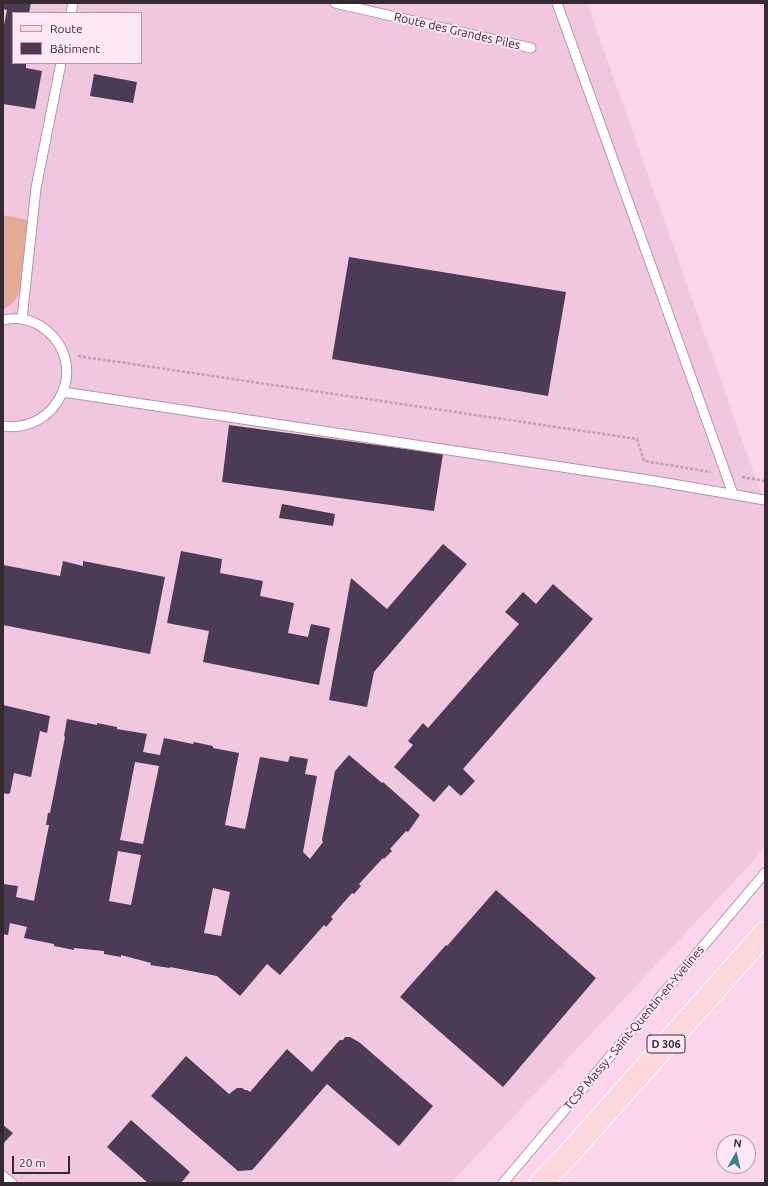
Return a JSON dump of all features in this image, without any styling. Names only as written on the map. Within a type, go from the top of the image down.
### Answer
[{"type":"main road","name":"D 306","points":[[541,1183],[567,1156],[765,933]]},
{"type":"main road","name":"D 306","points":[[550,1183],[567,1156]]},
{"type":"lane","name":"Route des Grandes Piles","points":[[336,3],[531,48]]},
{"type":"lane","points":[[557,3],[733,494]]},
{"type":"lane","points":[[22,319],[36,188],[61,64]]},
{"type":"lane","points":[[3,320],[22,319],[40,325],[53,335],[61,346],[66,360],[67,379],[62,397],[52,410],[40,420],[23,426],[3,429]]},
{"type":"lane","points":[[63,392],[655,481],[765,500]]},
{"type":"lane","name":"TCSP Massy - Saint-Quentin-en-Yvelines","points":[[503,1183],[765,873]]},
{"type":"lane","points":[[3,1176],[12,1183]]},
{"type":"path","points":[[64,354],[637,439],[644,461],[765,481]]},
{"type":"shaded area","points":[[3,3],[587,3],[765,507],[765,845],[754,860],[451,1183],[3,1183]]},
{"type":"shaded area","points":[[3,215],[27,220],[31,227],[20,291],[13,302],[3,309]]},
{"type":"building","points":[[3,3],[31,3],[29,12],[12,12],[12,64],[26,64],[26,68],[42,71],[35,109],[3,104],[3,30],[7,10],[3,9]]},
{"type":"building","points":[[94,74],[137,82],[133,103],[90,96]]},
{"type":"building","points":[[349,257],[566,292],[548,396],[332,359]]},
{"type":"building","points":[[229,425],[443,454],[434,511],[222,482]]},
{"type":"building","points":[[282,504],[335,514],[333,526],[279,518]]},
{"type":"building","points":[[443,544],[467,564],[374,672],[367,707],[329,700],[351,578],[387,609]]},
{"type":"building","points":[[181,551],[222,559],[220,573],[263,581],[260,596],[294,603],[288,633],[308,637],[311,624],[330,628],[319,685],[203,662],[209,631],[167,623]]},
{"type":"building","points":[[63,561],[83,566],[83,561],[165,577],[150,654],[3,625],[3,565],[60,576]]},
{"type":"building","points":[[553,584],[593,619],[463,769],[475,781],[461,796],[449,785],[434,802],[394,767],[413,745],[408,741],[423,723],[428,728],[519,624],[505,612],[523,592],[536,604]]},
{"type":"building","points":[[3,705],[50,716],[47,733],[40,731],[31,777],[14,773],[10,793],[8,794],[3,793]]},
{"type":"building","points":[[67,719],[97,725],[97,723],[117,727],[117,729],[147,734],[143,752],[160,755],[164,738],[193,744],[194,742],[213,746],[213,748],[239,753],[225,825],[245,829],[260,757],[288,762],[290,756],[308,759],[305,774],[317,776],[303,852],[310,859],[323,842],[322,840],[335,771],[349,755],[382,783],[383,782],[420,815],[408,832],[406,831],[390,849],[392,851],[384,859],[383,858],[359,884],[361,886],[354,894],[352,893],[331,917],[333,919],[326,927],[324,925],[280,975],[267,964],[240,996],[217,976],[170,967],[150,965],[151,963],[121,955],[121,957],[104,954],[104,951],[74,948],[74,950],[54,946],[54,944],[24,938],[27,927],[10,923],[8,935],[3,934],[3,884],[18,886],[16,897],[34,901],[49,825],[46,825],[48,813],[50,813]],"holes":[[[135,762],[159,766],[143,844],[120,840]],[[118,851],[141,855],[131,905],[109,901]],[[213,888],[230,892],[221,936],[204,933]]]},
{"type":"building","points":[[496,890],[596,978],[503,1087],[400,997]]},
{"type":"building","points":[[345,1037],[350,1037],[359,1042],[433,1106],[399,1146],[327,1084],[252,1170],[238,1171],[151,1096],[186,1056],[229,1094],[237,1088],[242,1088],[250,1092],[287,1049],[312,1072],[337,1043]]},
{"type":"building","points":[[131,1120],[190,1172],[181,1183],[148,1183],[107,1147]]},
{"type":"building","points":[[3,1125],[13,1133],[3,1144]]}]
